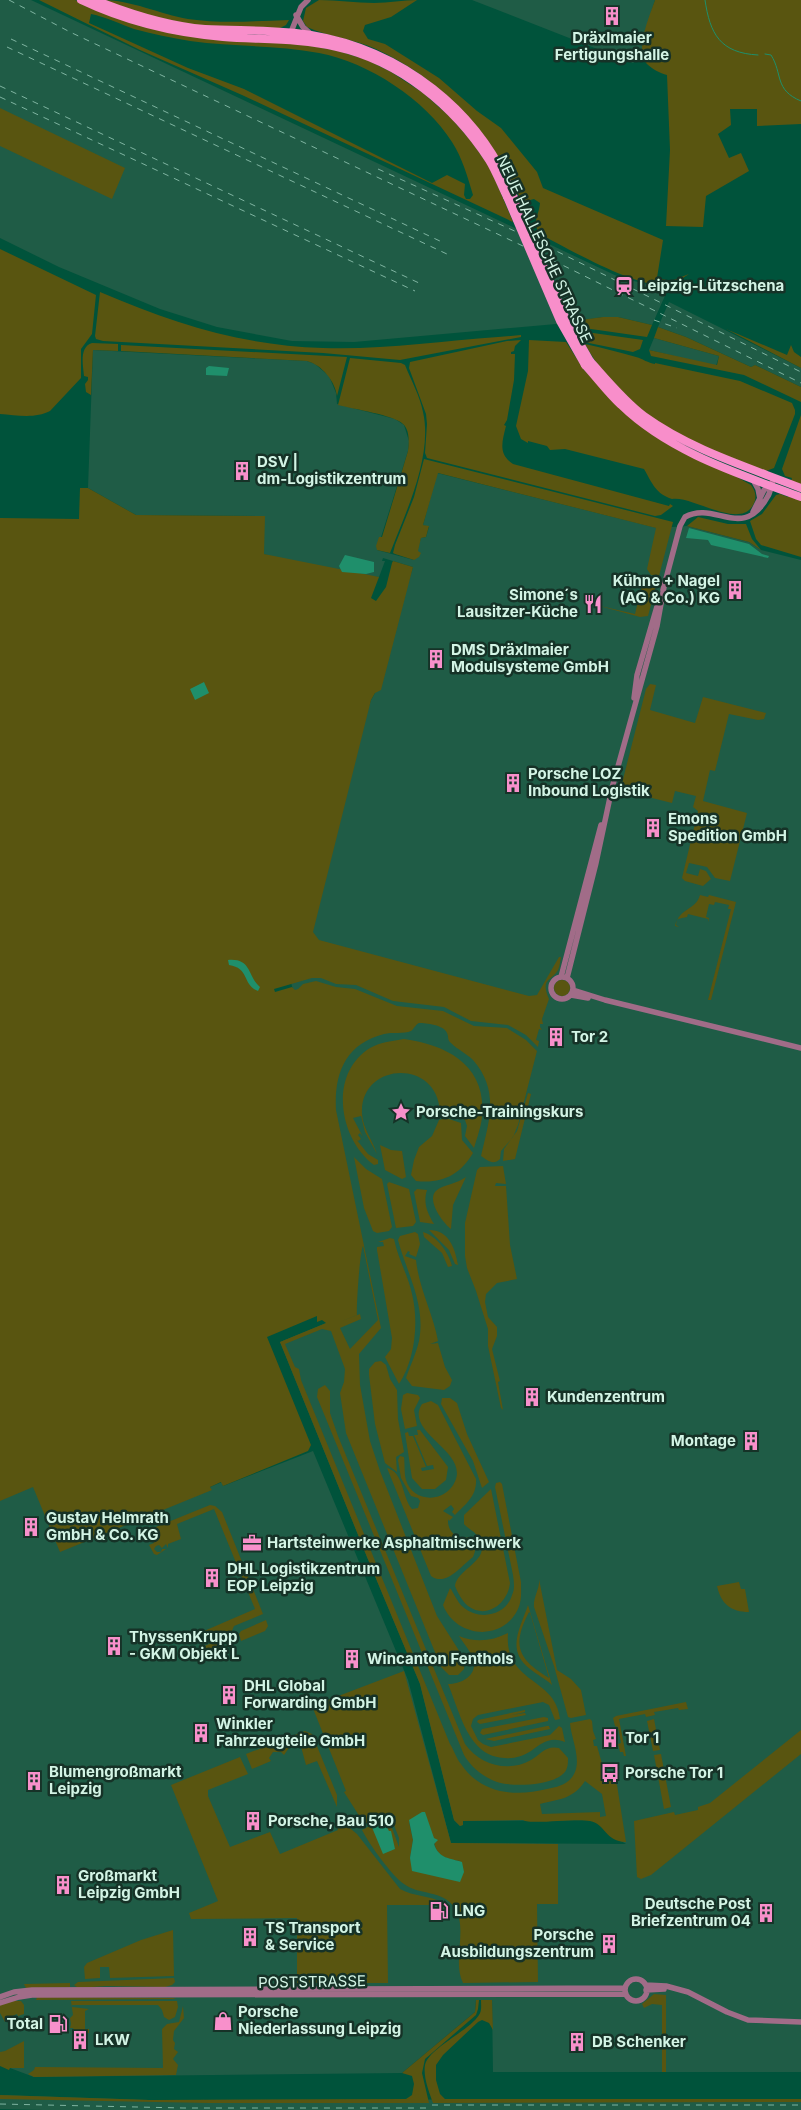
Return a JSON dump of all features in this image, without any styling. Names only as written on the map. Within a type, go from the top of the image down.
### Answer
[{"type":"main road","name":"NEUE HALLESCHE STRASSE","points":[[81,0],[137,22],[192,34],[226,37],[312,35],[342,41],[371,51],[431,86],[478,132],[505,174],[510,196]]},
{"type":"main road","name":"NEUE HALLESCHE STRASSE","points":[[95,0],[144,17],[185,26],[290,36],[337,47],[361,54],[403,75],[424,89],[446,108],[470,134],[490,162],[510,196],[560,321],[588,363],[622,406],[647,426],[693,453],[752,478],[801,488]]},
{"type":"main road","name":"NEUE HALLESCHE STRASSE","points":[[588,363],[644,415],[679,438],[801,497]]},
{"type":"street","points":[[290,36],[296,15],[308,0]]},
{"type":"street","points":[[296,15],[312,35]]},
{"type":"street","points":[[752,478],[758,489],[760,499]]},
{"type":"street","points":[[747,517],[754,510],[764,490],[772,482]]},
{"type":"street","points":[[564,978],[590,862],[658,626],[664,587],[680,526],[685,517],[697,513],[735,519],[747,517],[762,507],[769,495],[772,482]]},
{"type":"street","points":[[564,978],[552,984],[552,994],[561,999],[572,992],[801,1048]]},
{"type":"street","points":[[564,978],[572,983],[572,992]]},
{"type":"street","name":"POSTSTRASSE","points":[[635,1979],[641,1980],[646,1988],[643,1998],[637,2000],[631,2000],[625,1991],[627,1983],[635,1979]]},
{"type":"street","name":"POSTSTRASSE","points":[[646,1988],[676,1989],[698,1996],[742,2018],[760,2022],[801,2022]]},
{"type":"street","name":"POSTSTRASSE","points":[[0,1997],[14,1992],[32,1990],[301,1992]]},
{"type":"street","name":"POSTSTRASSE","points":[[0,2003],[32,1995],[625,1991]]},
{"type":"shaded area","points":[[0,0],[31,0],[621,278],[668,289],[652,325],[618,317],[603,317],[556,324],[354,342],[292,341],[217,327],[160,309],[59,267],[0,238]]},
{"type":"shaded area","points":[[39,0],[75,0],[125,20],[301,44],[338,51],[367,60],[391,72],[423,93],[450,117],[471,141],[490,168],[513,222],[242,95],[140,50]],"holes":[[[91,14],[134,29],[176,39],[319,53],[338,58],[376,74],[411,98],[441,126],[459,154],[473,195],[470,199],[466,199],[464,195],[465,184],[447,175],[432,183],[244,89],[188,68],[89,23]]]},
{"type":"shaded area","points":[[102,0],[124,2],[177,17],[201,21],[289,20],[286,25],[278,29],[203,26],[146,15]]},
{"type":"shaded area","points":[[319,0],[374,3],[417,0],[391,17],[365,25],[363,31],[368,39],[385,44],[439,78],[477,111],[501,128],[537,172],[543,188],[663,240],[657,278],[671,281],[689,274],[672,284],[660,285],[644,282],[606,268],[539,234],[536,221],[540,203],[534,199],[522,202],[496,154],[463,112],[424,77],[401,62],[368,46],[307,27],[303,21],[306,8]]},
{"type":"shaded area","points":[[472,0],[655,0],[644,35],[641,55],[633,63]]},
{"type":"shaded area","points":[[655,0],[801,0],[801,124],[757,126],[757,109],[730,109],[731,125],[718,134],[729,158],[741,153],[749,171],[706,196],[703,227],[666,226],[670,150],[667,75],[651,68],[643,58],[642,51],[644,33]]},
{"type":"shaded area","points":[[0,108],[125,168],[112,199],[0,146]]},
{"type":"shaded area","points":[[0,249],[96,295],[92,334],[81,349],[81,378],[50,411],[38,415],[0,414]]},
{"type":"shaded area","points":[[100,292],[155,314],[208,331],[293,346],[367,348],[521,335],[521,337],[400,360],[323,353],[103,341],[96,339],[95,336]]},
{"type":"shaded area","points":[[669,302],[801,368],[801,387],[755,365],[751,367],[686,337],[658,327]]},
{"type":"shaded area","points":[[618,317],[652,325],[647,337],[577,327],[573,321]]},
{"type":"shaded area","points":[[658,327],[686,337],[751,367],[755,365],[801,387],[801,402],[744,375],[651,356],[649,350],[717,365],[719,356],[654,338]]},
{"type":"shaded area","points":[[726,329],[787,355],[791,345],[794,352],[801,357],[801,368]]},
{"type":"shaded area","points":[[586,332],[643,340],[640,349],[633,352],[584,342],[581,335]]},
{"type":"shaded area","points":[[654,338],[719,356],[716,366],[649,350]]},
{"type":"shaded area","points":[[521,340],[515,346],[514,351],[511,352],[511,354],[515,354],[514,380],[507,420],[504,425],[506,426],[502,447],[508,460],[513,464],[673,506],[661,515],[655,516],[427,458],[425,453],[426,414],[409,368],[410,362],[507,341]]},
{"type":"shaded area","points":[[529,340],[566,342],[584,370],[632,418],[751,485],[754,489],[755,498],[748,511],[739,514],[728,513],[681,499],[672,499],[658,491],[644,469],[565,449],[550,450],[547,446],[528,441],[528,443],[521,439],[516,426],[528,371]]},
{"type":"shaded area","points":[[92,343],[118,344],[118,351],[93,350],[91,395],[86,392],[85,384],[88,377],[84,376],[83,352]]},
{"type":"shaded area","points":[[585,344],[636,357],[655,364],[740,381],[792,403],[795,414],[774,468],[766,471],[716,453],[672,432],[642,411],[616,387]]},
{"type":"shaded area","points":[[121,345],[347,357],[337,396],[334,385],[327,374],[318,366],[307,361],[121,351]]},
{"type":"shaded area","points":[[93,350],[307,361],[315,364],[329,376],[336,393],[337,404],[395,419],[404,425],[409,441],[408,451],[377,550],[414,560],[421,538],[426,537],[429,527],[423,525],[437,473],[657,528],[687,526],[749,542],[761,550],[801,560],[801,2072],[493,2072],[492,2000],[476,2000],[475,2012],[402,2073],[34,2077],[10,2068],[0,2054],[0,1448],[211,1490],[210,1487],[222,1482],[223,1486],[313,1451],[408,1680],[451,1843],[626,1844],[613,1836],[608,1820],[463,1821],[463,1825],[460,1826],[454,1820],[420,1684],[280,1342],[351,1313],[311,1052],[285,962],[371,700],[375,693],[413,567],[383,558],[382,561],[385,561],[379,577],[333,575],[264,554],[264,516],[136,515],[88,488]]},
{"type":"shaded area","points":[[350,358],[405,365],[422,406],[425,429],[421,465],[410,502],[390,553],[377,550],[376,546],[379,537],[382,537],[408,451],[408,433],[403,424],[391,418],[338,405]]},
{"type":"shaded area","points":[[209,366],[229,368],[227,376],[206,375],[206,368]]},
{"type":"shaded area","points":[[801,415],[801,485],[791,481],[792,478],[785,476],[782,469]]},
{"type":"shaded area","points":[[424,459],[673,522],[659,576],[651,575],[647,569],[656,528],[438,473],[423,525],[429,526],[426,537],[421,538],[418,551],[421,553],[419,557],[414,560],[395,554],[393,553],[395,545],[414,497]]},
{"type":"shaded area","points":[[80,488],[88,488],[136,515],[265,516],[264,554],[379,577],[371,598],[376,601],[386,587],[393,561],[413,567],[381,690],[375,693],[371,700],[313,932],[319,940],[529,996],[537,995],[559,957],[561,957],[558,970],[546,984],[549,999],[542,1019],[543,1024],[540,1024],[542,1030],[539,1029],[536,1040],[539,1041],[538,1047],[526,1035],[508,1025],[471,1021],[444,1007],[393,1001],[356,985],[336,984],[321,978],[312,978],[274,989],[275,992],[292,987],[295,990],[303,984],[316,981],[336,987],[355,989],[397,1006],[443,1011],[474,1026],[507,1028],[526,1040],[537,1051],[518,1125],[513,1137],[501,1151],[500,1159],[495,1162],[490,1162],[481,1156],[490,1106],[487,1083],[473,1060],[450,1042],[445,1030],[439,1026],[419,1023],[411,1031],[384,1034],[360,1045],[345,1062],[337,1084],[336,1110],[381,1328],[359,1354],[360,1385],[370,1441],[437,1616],[465,1660],[464,1669],[458,1675],[449,1675],[441,1667],[346,1433],[340,1393],[344,1382],[345,1369],[331,1331],[322,1329],[285,1344],[295,1367],[299,1369],[301,1380],[459,1762],[478,1782],[499,1791],[523,1793],[559,1786],[573,1776],[577,1766],[570,1723],[590,1719],[596,1739],[593,1740],[594,1746],[597,1746],[603,1767],[601,1772],[604,1772],[617,1785],[626,1842],[613,1839],[599,1825],[583,1820],[535,1822],[523,1820],[463,1821],[463,1825],[460,1826],[454,1820],[420,1684],[280,1342],[326,1323],[322,1320],[317,1322],[317,1316],[267,1337],[311,1445],[308,1451],[223,1486],[221,1482],[210,1487],[212,1490],[60,1552],[33,1487],[0,1501],[0,518],[79,519]],"holes":[[[363,1246],[378,1320],[350,1349],[340,1328],[361,1319],[360,1314],[339,1322],[357,1315],[358,1279]],[[585,1781],[602,1794],[606,1816],[600,1817],[600,1812],[542,1814],[540,1804],[571,1795]]]},
{"type":"shaded area","points":[[780,494],[801,499],[801,557],[761,545],[756,539],[750,521],[762,514],[776,495]]},
{"type":"shaded area","points":[[698,517],[728,524],[746,524],[752,539],[761,550],[749,542],[687,526]]},
{"type":"shaded area","points":[[689,528],[749,544],[762,554],[769,556],[768,558],[711,545],[708,540],[686,538]]},
{"type":"shaded area","points":[[345,555],[374,562],[374,572],[366,574],[342,572],[339,566]]},
{"type":"shaded area","points":[[650,580],[657,582],[648,616],[640,617],[596,605],[635,614],[642,585]]},
{"type":"shaded area","points":[[204,682],[209,693],[195,700],[190,689]]},
{"type":"shaded area","points":[[650,684],[656,685],[650,710],[695,723],[703,697],[766,713],[764,719],[758,720],[729,714],[715,771],[710,770],[703,801],[747,813],[730,881],[715,878],[707,867],[689,863],[686,873],[698,876],[700,869],[706,871],[711,879],[703,886],[685,881],[682,878],[698,811],[693,807],[696,796],[675,791],[672,803],[648,797],[649,792],[630,787],[627,797],[619,795],[646,689]]},
{"type":"shaded area","points":[[700,895],[708,897],[709,895],[736,902],[711,1000],[708,1000],[731,909],[728,909],[729,905],[715,902],[714,905],[709,904],[706,917],[709,918],[708,922],[708,919],[688,914],[687,917],[678,919],[695,904]]},
{"type":"shaded area","points":[[228,960],[236,960],[245,965],[260,987],[258,991],[250,985],[240,969],[229,965]]},
{"type":"shaded area","points":[[559,980],[565,980],[570,985],[568,994],[559,996],[554,991],[554,985]]},
{"type":"shaded area","points":[[404,1039],[420,1042],[449,1053],[471,1071],[478,1084],[482,1099],[482,1117],[474,1148],[465,1136],[467,1126],[465,1120],[440,1111],[435,1094],[426,1082],[413,1075],[398,1073],[384,1076],[372,1084],[364,1097],[363,1119],[377,1154],[365,1132],[361,1116],[353,1118],[363,1137],[360,1133],[358,1135],[361,1139],[358,1141],[356,1139],[368,1154],[378,1160],[378,1164],[374,1165],[362,1154],[346,1123],[343,1106],[348,1074],[357,1059],[370,1048],[382,1043]]},
{"type":"shaded area","points":[[528,1093],[531,1094],[515,1159],[503,1161],[504,1149],[517,1131]]},
{"type":"shaded area","points":[[446,1118],[461,1123],[462,1140],[473,1153],[462,1167],[449,1176],[434,1181],[416,1181],[411,1175],[419,1147],[432,1136],[439,1120]]},
{"type":"shaded area","points":[[380,1145],[391,1150],[402,1151],[406,1177],[402,1179],[385,1170]]},
{"type":"shaded area","points":[[354,1157],[366,1169],[382,1179],[392,1227],[389,1231],[377,1233],[373,1231],[364,1208]]},
{"type":"shaded area","points":[[503,1166],[506,1184],[496,1183],[495,1186],[506,1186],[510,1245],[517,1279],[497,1283],[486,1294],[485,1302],[488,1317],[497,1327],[497,1336],[492,1349],[500,1381],[498,1382],[503,1410],[488,1346],[488,1329],[467,1268],[465,1223],[477,1170],[480,1167]]},
{"type":"shaded area","points":[[466,1177],[453,1205],[451,1229],[436,1211],[433,1199],[434,1194],[440,1188]]},
{"type":"shaded area","points":[[389,1182],[409,1189],[416,1222],[413,1226],[396,1228],[387,1184]]},
{"type":"shaded area","points":[[417,1189],[427,1190],[426,1207],[434,1224],[420,1222],[414,1192]]},
{"type":"shaded area","points":[[429,1230],[442,1233],[450,1241],[458,1265],[455,1264],[449,1250]]},
{"type":"shaded area","points":[[415,1232],[418,1234],[420,1244],[416,1257],[409,1254],[410,1252],[408,1251],[405,1256],[416,1260],[420,1281],[438,1341],[430,1344],[438,1343],[445,1367],[452,1380],[450,1386],[444,1390],[412,1386],[406,1378],[419,1341],[420,1314],[418,1302],[398,1240],[400,1236]]},
{"type":"shaded area","points":[[423,1232],[433,1237],[442,1246],[452,1266],[448,1267],[442,1253],[424,1237]]},
{"type":"shaded area","points":[[390,1238],[394,1239],[408,1280],[415,1316],[412,1352],[409,1364],[399,1384],[385,1357],[391,1349],[392,1338],[377,1250],[377,1247],[384,1246],[383,1242],[378,1242]]},
{"type":"shaded area","points":[[381,1361],[386,1365],[390,1379],[397,1390],[398,1419],[404,1452],[396,1457],[397,1472],[385,1463],[375,1424],[369,1369],[375,1362]]},
{"type":"shaded area","points":[[325,1385],[330,1391],[330,1413],[338,1436],[465,1744],[486,1762],[504,1766],[522,1764],[547,1749],[559,1748],[568,1760],[566,1770],[558,1777],[541,1783],[504,1784],[478,1771],[464,1755],[317,1397],[318,1389]]},
{"type":"shaded area","points":[[407,1393],[418,1395],[420,1398],[414,1410],[417,1426],[405,1429],[401,1409],[403,1395]]},
{"type":"shaded area","points":[[442,1398],[450,1398],[457,1403],[467,1434],[489,1482],[482,1488],[473,1461],[441,1404]]},
{"type":"shaded area","points":[[431,1401],[438,1405],[476,1479],[473,1495],[455,1515],[452,1512],[454,1509],[451,1505],[443,1511],[453,1517],[449,1521],[448,1519],[448,1525],[453,1534],[460,1539],[470,1537],[474,1542],[473,1557],[453,1574],[442,1579],[431,1576],[387,1468],[393,1470],[397,1475],[412,1509],[418,1508],[420,1501],[418,1498],[411,1496],[401,1478],[398,1460],[400,1456],[404,1457],[406,1480],[414,1492],[432,1498],[450,1489],[457,1477],[455,1465],[449,1455],[422,1425],[419,1415],[422,1404]]},
{"type":"shaded area","points":[[417,1430],[420,1430],[448,1467],[446,1480],[435,1489],[422,1489],[412,1478],[405,1433],[408,1432],[409,1436],[413,1436],[426,1467],[421,1468],[422,1471],[434,1469],[433,1465],[427,1466],[414,1435],[418,1435]]},
{"type":"shaded area","points":[[500,1482],[502,1484],[521,1582],[521,1599],[518,1609],[511,1620],[501,1627],[479,1632],[458,1624],[449,1616],[443,1605],[450,1588],[461,1605],[477,1614],[484,1615],[498,1612],[509,1602],[513,1593],[514,1583],[495,1487],[496,1483]]},
{"type":"shaded area","points":[[491,1489],[510,1583],[501,1603],[489,1610],[482,1611],[468,1606],[455,1586],[457,1580],[478,1558],[482,1545],[477,1535],[464,1524],[464,1515]]},
{"type":"shaded area","points":[[210,1505],[215,1506],[222,1512],[263,1614],[234,1626],[231,1633],[235,1643],[228,1646],[221,1633],[197,1642],[183,1643],[205,1634],[204,1631],[255,1609],[214,1509],[177,1524],[181,1539],[168,1544],[168,1548],[166,1544],[162,1548],[159,1545],[156,1546],[154,1549],[157,1552],[166,1549],[157,1555],[154,1554],[149,1545],[154,1543],[149,1531],[146,1531]]},
{"type":"shaded area","points":[[539,1579],[557,1670],[571,1679],[581,1690],[586,1715],[568,1717],[554,1666],[534,1607]]},
{"type":"shaded area","points":[[739,1582],[741,1589],[745,1589],[749,1612],[732,1609],[728,1606],[721,1598],[717,1586]]},
{"type":"shaded area","points":[[528,1605],[552,1685],[522,1662],[518,1654],[517,1638]],"holes":[[[530,1613],[549,1678],[530,1664],[521,1650],[520,1634]]]},
{"type":"shaded area","points":[[266,1620],[268,1626],[265,1631],[241,1641],[239,1634],[241,1631]]},
{"type":"shaded area","points":[[508,1633],[509,1650],[514,1662],[522,1672],[550,1695],[556,1705],[560,1719],[555,1720],[549,1705],[543,1702],[478,1715],[473,1719],[471,1726],[478,1740],[491,1747],[550,1735],[559,1726],[562,1728],[565,1742],[560,1740],[546,1741],[531,1751],[515,1758],[492,1756],[474,1742],[467,1731],[448,1684],[454,1684],[469,1677],[474,1668],[472,1656],[459,1636],[472,1640],[484,1640]]},
{"type":"shaded area","points":[[212,1643],[218,1644],[221,1649],[194,1660],[189,1657],[188,1655],[197,1649]]},
{"type":"shaded area","points":[[404,1671],[451,1843],[558,1844],[558,1904],[537,1904],[538,1982],[463,1983],[459,1965],[459,1916],[455,1908],[444,1898],[410,1888],[404,1884],[393,1874],[375,1851],[362,1830],[383,1819],[389,1820],[399,1847],[399,1838],[392,1820],[396,1816],[384,1816],[360,1826],[358,1814],[344,1792],[346,1791],[312,1706]],"holes":[[[409,1822],[434,1838],[436,1849],[439,1853],[446,1858],[461,1861],[410,1858],[413,1840]]]},
{"type":"shaded area","points":[[686,1702],[688,1709],[679,1710],[678,1708],[654,1712],[655,1715],[646,1717],[645,1714],[619,1719],[626,1756],[624,1756],[623,1752],[620,1752],[618,1744],[621,1743],[618,1727],[615,1726],[613,1718]]},
{"type":"shaded area","points":[[525,1710],[525,1712],[512,1715],[525,1713],[526,1715],[480,1724],[477,1722],[478,1720]]},
{"type":"shaded area","points":[[544,1717],[548,1718],[548,1721],[483,1735],[480,1733],[482,1729]]},
{"type":"shaded area","points":[[654,1719],[660,1750],[653,1751],[647,1721]]},
{"type":"shaded area","points":[[547,1726],[550,1729],[494,1741],[485,1739]]},
{"type":"shaded area","points":[[801,1730],[801,1754],[651,1875],[641,1879],[637,1877],[634,1821],[674,1812],[675,1815],[698,1810],[698,1807],[710,1803]]},
{"type":"shaded area","points":[[305,1731],[312,1734],[337,1795],[337,1807],[317,1761],[306,1765],[300,1743],[291,1745],[284,1755],[281,1752],[273,1752],[269,1758],[271,1761],[252,1769],[246,1754]]},
{"type":"shaded area","points":[[661,1754],[671,1807],[664,1809],[654,1755]]},
{"type":"shaded area","points":[[240,1757],[248,1774],[208,1790],[208,1796],[230,1847],[270,1832],[280,1854],[338,1830],[336,1822],[340,1820],[357,1834],[400,1889],[443,1903],[441,1907],[439,1905],[387,1905],[388,1983],[297,1983],[297,1918],[191,1919],[189,1913],[218,1901],[171,1785]]},
{"type":"shaded area","points":[[425,1812],[434,1838],[438,1840],[434,1844],[439,1853],[445,1857],[462,1862],[464,1872],[460,1882],[412,1871],[410,1858],[413,1840],[409,1820]]},
{"type":"shaded area","points":[[383,1820],[389,1831],[391,1831],[395,1849],[383,1854],[371,1825]]},
{"type":"shaded area","points":[[173,1930],[174,1976],[110,1978],[109,1967],[100,1967],[100,1978],[85,1979],[84,1967],[87,1963],[141,1940]]},
{"type":"shaded area","points":[[174,1978],[175,1982],[172,1985],[165,1987],[106,1986],[78,1988],[74,1985],[78,1982]]},
{"type":"shaded area","points":[[70,1983],[70,1987],[26,1988],[24,1984]]},
{"type":"shaded area","points":[[654,1994],[666,1995],[666,2072],[662,2072],[662,2005],[652,2004],[644,2008],[642,2004]]},
{"type":"shaded area","points":[[37,1997],[173,1998],[176,1999],[36,2000]]},
{"type":"shaded area","points":[[476,2000],[479,2000],[476,2015],[425,2059],[422,2073],[429,2103],[208,2103],[0,2099],[0,2095],[150,2100],[406,2099],[412,2095],[414,2084],[412,2076],[402,2073],[475,2012]]},
{"type":"shaded area","points":[[481,2000],[492,2000],[493,2030],[489,2023],[482,2020],[478,2022],[443,2055],[436,2065],[436,2080],[440,2094],[445,2099],[801,2099],[801,2102],[433,2103],[428,2089],[425,2065],[434,2052],[474,2021],[481,2012]]},
{"type":"shaded area","points":[[21,2001],[24,2005],[24,2014],[18,2016],[17,2014],[5,2019],[5,2022],[0,2013],[0,2005]]},
{"type":"shaded area","points":[[71,2001],[177,2001],[178,2007],[175,2017],[169,2020],[164,2017],[158,2005],[72,2005],[72,2007],[89,2009],[85,2011],[85,2029],[89,2029],[89,2033],[75,2032],[73,2028],[70,2028],[70,2018],[73,2015]]},
{"type":"shaded area","points":[[183,2006],[184,2018],[174,2031],[173,2040],[175,2043],[174,2049],[178,2052],[173,2059],[178,2065],[176,2075],[34,2077],[28,2074],[35,2067],[163,2068],[162,2029],[167,2024],[179,2022]]},
{"type":"shaded area","points":[[24,2041],[24,2068],[10,2068],[9,2070],[0,2066],[0,2052]]},
{"type":"shaded area","points":[[0,2095],[150,2100],[801,2099],[801,2110],[43,2110],[0,2109]]},
{"type":"waterway","points":[[705,0],[710,23],[719,40],[734,50],[758,55]]},
{"type":"waterway","points":[[765,54],[771,55],[775,62],[783,87],[792,97],[801,101]]},
{"type":"railway","points":[[9,0],[70,32],[525,247]]},
{"type":"railway","points":[[11,39],[442,242]]},
{"type":"railway","points":[[7,47],[449,255]]},
{"type":"railway","points":[[0,86],[419,283]]},
{"type":"railway","points":[[0,97],[415,291]]},
{"type":"railway","points":[[378,169],[519,233]]},
{"type":"railway","points":[[536,241],[801,372]]},
{"type":"railway","points":[[542,255],[801,383]]},
{"type":"railway","points":[[654,320],[677,328]]},
{"type":"railway","points":[[0,2104],[183,2108],[431,2108]]},
{"type":"railway","points":[[432,2105],[801,2105]]},
{"type":"place","name":"Dräxlmaier Fertigungshalle","points":[[612,16]]},
{"type":"place","name":"Leipzig-Lützschena","points":[[624,286]]},
{"type":"place","name":"DSV | dm-Logistikzentrum","points":[[242,471]]},
{"type":"place","name":"Kühne + Nagel (AG & Co.) KG","points":[[735,590]]},
{"type":"place","name":"Simone´s Lausitzer-Küche","points":[[593,604]]},
{"type":"place","name":"DMS Dräxlmaier Modulsysteme GmbH","points":[[436,659]]},
{"type":"place","name":"Porsche LOZ Inbound Logistik","points":[[513,783]]},
{"type":"place","name":"Emons Spedition GmbH","points":[[653,828]]},
{"type":"place","name":"Tor 2","points":[[556,1037]]},
{"type":"place","name":"Porsche-Trainingskurs","points":[[401,1112]]},
{"type":"place","name":"Kundenzentrum","points":[[532,1397]]},
{"type":"place","name":"Montage","points":[[751,1441]]},
{"type":"place","name":"Gustav Helmrath GmbH & Co. KG","points":[[31,1527]]},
{"type":"place","name":"Hartsteinwerke Asphaltmischwerk","points":[[252,1543]]},
{"type":"place","name":"DHL Logistikzentrum EOP Leipzig","points":[[212,1578]]},
{"type":"place","name":"ThyssenKrupp - GKM Objekt L","points":[[114,1646]]},
{"type":"place","name":"Wincanton Fenthols","points":[[352,1659]]},
{"type":"place","name":"DHL Global Forwarding GmbH","points":[[229,1695]]},
{"type":"place","name":"Winkler Fahrzeugteile GmbH","points":[[201,1733]]},
{"type":"place","name":"Tor 1","points":[[610,1738]]},
{"type":"place","name":"Porsche Tor 1","points":[[610,1773]]},
{"type":"place","name":"Blumengroßmarkt Leipzig","points":[[34,1781]]},
{"type":"place","name":"Porsche, Bau 510","points":[[253,1821]]},
{"type":"place","name":"Großmarkt Leipzig GmbH","points":[[63,1885]]},
{"type":"place","name":"LNG","points":[[439,1911]]},
{"type":"place","name":"Deutsche Post Briefzentrum 04","points":[[766,1913]]},
{"type":"place","name":"TS Transport & Service","points":[[250,1937]]},
{"type":"place","name":"Porsche Ausbildungszentrum","points":[[609,1944]]},
{"type":"place","name":"Porsche Niederlassung Leipzig","points":[[223,2021]]},
{"type":"place","name":"Total","points":[[58,2024]]},
{"type":"place","name":"LKW","points":[[80,2040]]},
{"type":"place","name":"DB Schenker","points":[[577,2042]]}]
